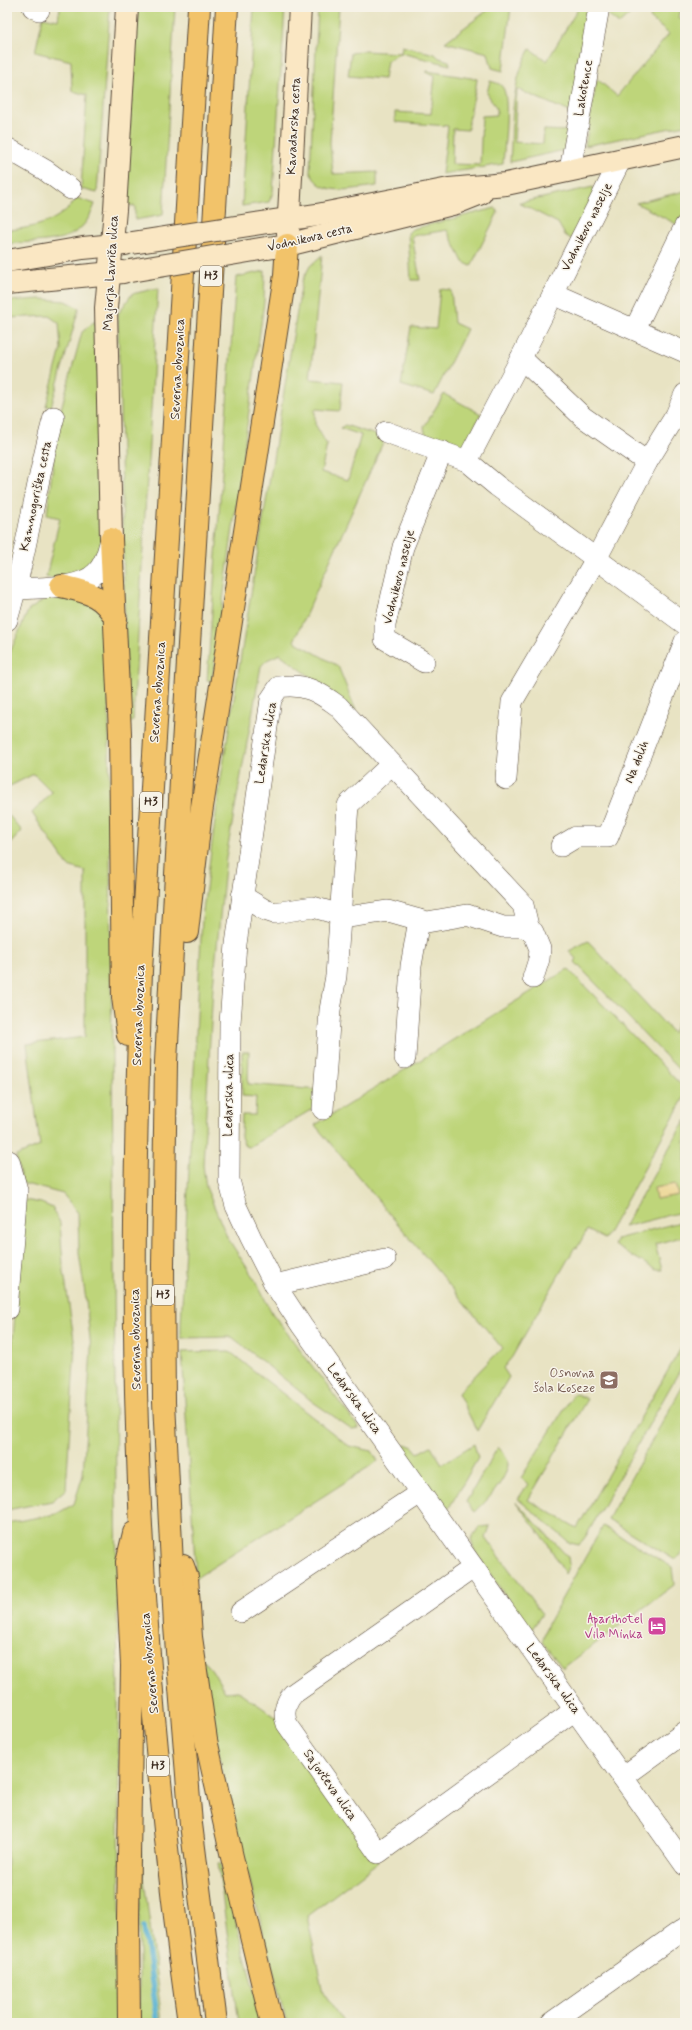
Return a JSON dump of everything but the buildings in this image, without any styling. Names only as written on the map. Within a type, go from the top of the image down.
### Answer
[{"type":"highway","name":"Severna obvoznica","points":[[188,2023],[169,1874],[157,1758],[145,1608],[140,1509],[135,1325],[137,1072],[141,971],[199,7]]},
{"type":"highway","name":"Severna obvoznica","points":[[216,2023],[191,1824],[182,1726],[169,1528],[164,1402],[163,1265],[166,1062],[182,754],[227,7]]},
{"type":"highway","points":[[166,1062],[176,1013],[184,959],[200,820],[285,275],[287,245]]},
{"type":"highway","points":[[111,539],[116,619],[120,741],[123,996],[127,1033],[137,1072]]},
{"type":"highway","points":[[61,586],[84,591],[100,598],[109,607],[116,619]]},
{"type":"highway","points":[[129,2023],[128,1912],[132,1666],[127,1562],[140,1509]]},
{"type":"highway","points":[[169,1528],[187,1577],[191,1637],[206,1740],[232,1857],[272,2023]]},
{"type":"street","name":"Majorja Lavriča ulica","points":[[111,539],[106,308],[120,272],[122,244],[126,7]]},
{"type":"street","name":"Kavadarska cesta","points":[[287,245],[278,221],[300,7]]},
{"type":"street","name":"Lakotence","points":[[570,170],[598,7]]},
{"type":"street","name":"Vodnikova cesta","points":[[7,261],[278,221],[449,188],[506,184],[685,146]]},
{"type":"street","points":[[7,148],[45,170],[71,189]]},
{"type":"street","name":"Vodnikovo naselje","points":[[467,461],[521,358],[621,159]]},
{"type":"street","name":"Vodnikova cesta","points":[[7,283],[120,272],[287,245],[456,203],[506,184]]},
{"type":"street","points":[[635,329],[685,226]]},
{"type":"street","points":[[553,294],[685,352]]},
{"type":"street","points":[[521,358],[583,417],[647,462]]},
{"type":"street","points":[[506,779],[512,702],[596,559],[647,462],[676,415],[685,394]]},
{"type":"street","name":"Kamnogoriška cesta","points":[[7,620],[17,588],[46,447],[54,417]]},
{"type":"street","points":[[386,432],[467,461],[497,486],[685,624]]},
{"type":"street","name":"Vodnikovo naselje","points":[[424,662],[385,639],[385,625],[403,547],[442,451]]},
{"type":"street","points":[[17,588],[61,586],[81,581],[95,573],[104,561],[111,539]]},
{"type":"street","name":"Na dolih","points":[[561,846],[576,837],[608,837],[685,641]]},
{"type":"street","name":"Ledarska ulica","points":[[533,978],[539,959],[540,948],[537,939],[530,930],[523,905],[338,706],[318,691],[293,685],[279,687],[271,698],[242,896],[230,1023],[229,1180],[236,1206],[275,1285],[302,1326],[685,1865]]},
{"type":"street","points":[[323,1109],[330,1010],[336,976],[348,805],[392,764]]},
{"type":"street","points":[[242,896],[265,910],[274,913],[313,907],[340,916],[354,918],[388,911],[419,920],[432,922],[467,915],[498,926],[520,926],[530,930]]},
{"type":"street","points":[[405,1058],[411,966],[419,920]]},
{"type":"street","points":[[7,1162],[9,1161],[17,1190],[10,1246],[7,1309]]},
{"type":"street","points":[[275,1285],[385,1259]]},
{"type":"street","points":[[241,1612],[420,1493]]},
{"type":"street","name":"Sajovčeva ulica","points":[[473,1568],[292,1694],[288,1700],[284,1717],[287,1724],[378,1853],[575,1710]]},
{"type":"street","points":[[623,1777],[685,1732]]},
{"type":"street","points":[[551,2023],[685,1928]]},
{"type":"green space","points":[[60,7],[110,7],[97,193],[81,189],[87,95],[72,91],[71,61],[35,52],[43,17],[58,20]]},
{"type":"green space","points":[[137,7],[175,7],[163,215],[135,220],[135,206],[125,205]]},
{"type":"green space","points":[[254,7],[285,7],[273,192],[269,202],[242,206]]},
{"type":"green space","points":[[318,7],[339,7],[330,143],[333,174],[377,172],[377,186],[348,190],[330,189],[321,185],[315,180],[310,171]]},
{"type":"green space","points":[[492,7],[511,7],[503,71],[492,68],[488,53],[445,42]]},
{"type":"green space","points":[[579,7],[592,7],[572,113],[517,89],[514,142],[543,144],[544,130],[569,131],[565,150],[510,162],[514,104],[519,75],[524,62],[530,49],[547,61]]},
{"type":"green space","points":[[605,7],[638,7],[619,24],[603,11]]},
{"type":"green space","points":[[653,7],[681,8],[679,18],[685,20],[685,125],[585,146],[597,79],[617,96],[669,34],[650,18]]},
{"type":"green space","points":[[402,46],[435,54],[439,58],[449,61],[450,65],[401,53]]},
{"type":"green space","points":[[363,51],[401,53],[387,61],[384,79],[348,76],[351,53]]},
{"type":"green space","points":[[427,71],[477,79],[468,130],[453,129],[452,164],[480,165],[482,116],[497,115],[496,108],[487,93],[490,81],[498,83],[502,86],[506,102],[503,164],[442,174],[448,126],[395,122],[395,112],[431,114],[435,75],[427,73]]},
{"type":"green space","points":[[593,187],[595,191],[576,242],[565,235],[558,223],[519,203]]},
{"type":"green space","points":[[685,191],[685,211],[678,225],[636,203]]},
{"type":"green space","points":[[77,198],[95,204],[89,218],[71,235],[48,241],[7,244],[7,230],[28,228],[55,218],[63,213]]},
{"type":"green space","points":[[495,208],[498,212],[471,266],[463,262],[447,230],[412,236],[420,280],[411,280],[408,233],[412,229]]},
{"type":"green space","points":[[322,255],[310,379],[343,382],[340,411],[315,409],[315,424],[327,445],[321,472],[348,480],[361,435],[340,428],[345,425],[385,438],[294,641],[338,666],[356,711],[280,654],[267,660],[261,666],[226,857],[213,986],[203,1165],[206,1187],[227,1237],[255,1280],[272,1313],[359,1428],[352,1429],[313,1402],[232,1337],[181,1338],[202,918],[220,784],[302,281],[310,266]]},
{"type":"green space","points":[[265,271],[264,302],[212,680],[207,681],[236,277]]},
{"type":"green space","points":[[158,288],[133,721],[127,724],[118,314],[132,294]]},
{"type":"green space","points":[[440,289],[451,290],[454,323],[467,329],[434,395],[401,385],[411,327],[436,329]]},
{"type":"green space","points":[[41,299],[65,301],[79,308],[51,407],[46,406],[61,349],[59,323],[49,316],[7,318],[7,301]]},
{"type":"green space","points":[[95,321],[103,549],[94,571],[65,582],[46,577],[60,518],[47,515],[58,420],[82,332]]},
{"type":"green space","points":[[444,394],[481,414],[461,452],[426,438],[424,427]]},
{"type":"green space","points":[[50,595],[92,603],[107,617],[108,634],[121,2023],[7,2023],[7,1523],[56,1514],[74,1504],[83,1475],[91,1349],[79,1253],[78,1213],[63,1194],[22,1183],[16,1156],[40,1146],[27,1044],[85,1037],[85,871],[68,866],[32,813],[52,792],[34,774],[10,786],[7,781],[7,659],[28,611]]},
{"type":"green space","points":[[7,813],[22,831],[7,847]]},
{"type":"green space","points":[[588,941],[673,1033],[685,1002],[685,1076],[574,961],[576,959],[569,951]]},
{"type":"green space","points":[[568,969],[685,1089],[685,1096],[605,1239],[587,1230],[577,1248],[575,1247],[512,1357],[503,1368],[509,1377],[477,1431],[458,1393],[502,1348],[315,1125]]},
{"type":"green space","points":[[242,1052],[249,1052],[248,1084],[320,1090],[319,1105],[249,1147],[245,1146],[241,1137],[242,1115],[255,1115],[256,1097],[242,1096]]},
{"type":"green space","points":[[685,1120],[685,1211],[624,1227]]},
{"type":"green space","points":[[25,1200],[41,1203],[53,1208],[60,1223],[63,1265],[75,1346],[66,1489],[52,1501],[7,1510],[7,1407]]},
{"type":"green space","points":[[684,1221],[685,1236],[655,1244],[662,1270],[656,1270],[614,1245],[617,1239]]},
{"type":"green space","points":[[685,1341],[685,1361],[586,1536],[579,1545],[570,1543],[518,1499],[528,1484],[521,1478],[574,1393],[587,1399],[528,1500],[577,1528]]},
{"type":"green space","points":[[229,1351],[349,1446],[372,1451],[378,1461],[196,1578],[182,1352]]},
{"type":"green space","points":[[685,1382],[685,1549],[675,1560],[608,1519]]},
{"type":"green space","points":[[405,1444],[413,1447],[418,1453],[431,1446],[442,1464],[474,1444],[478,1458],[449,1508],[445,1510],[437,1494],[434,1498],[399,1450]]},
{"type":"green space","points":[[498,1447],[507,1458],[507,1469],[496,1489],[475,1512],[466,1502]]},
{"type":"green space","points":[[516,1502],[568,1557],[569,1565],[565,1574],[548,1544]]},
{"type":"green space","points":[[490,1526],[486,1538],[542,1614],[530,1632],[474,1550],[471,1539],[479,1527]]},
{"type":"green space","points":[[603,1526],[672,1567],[674,1585],[563,1668],[542,1642],[548,1623]]},
{"type":"green space","points":[[201,1657],[212,1670],[225,1692],[238,1691],[277,1718],[378,1862],[307,1916],[323,1993],[344,2023],[287,2023],[224,1781]]},
{"type":"green space","points":[[139,1840],[162,2021],[163,2023],[139,2023]]},
{"type":"green space","points":[[218,1863],[221,1863],[262,2023],[239,2023]]},
{"type":"sand","points":[[675,1184],[678,1195],[656,1199],[654,1188]]},
{"type":"waterway","points":[[144,1927],[158,2023]]},
{"type":"place","name":"Osnovna šola Koseze","points":[[609,1380]]},
{"type":"place","name":"Aparthotel Vila Minka","points":[[657,1626]]}]
